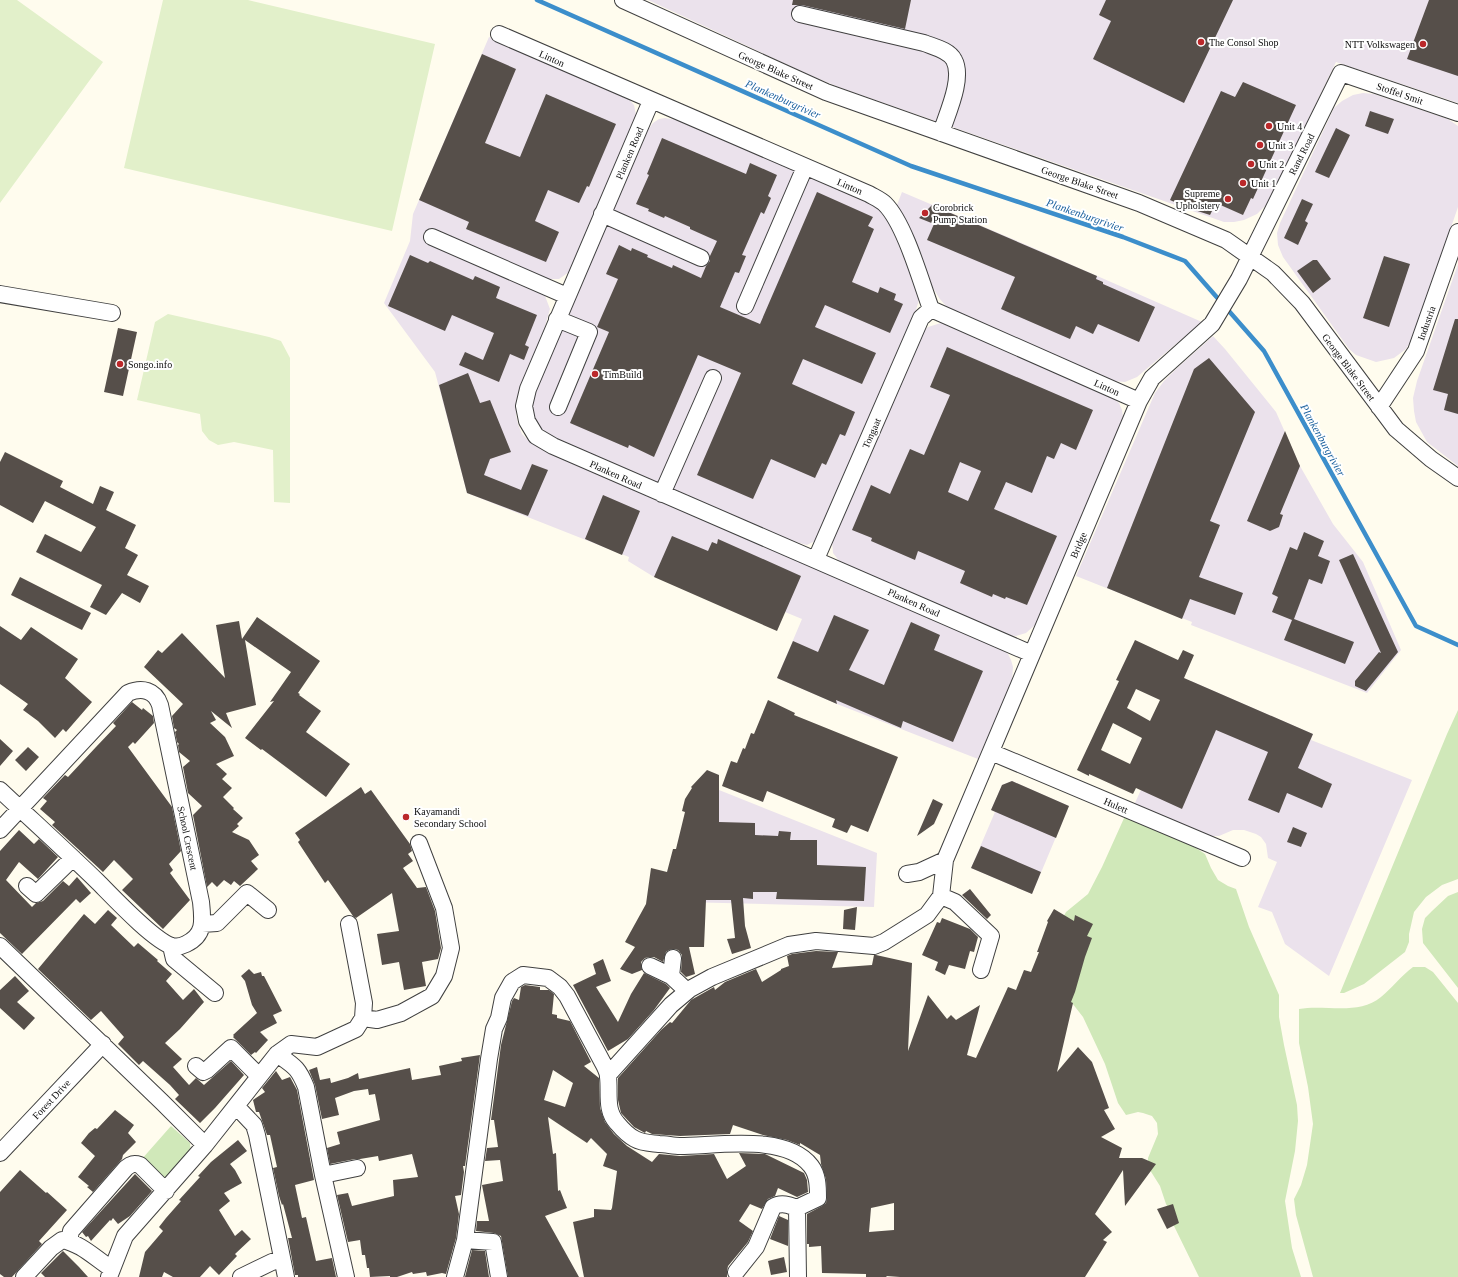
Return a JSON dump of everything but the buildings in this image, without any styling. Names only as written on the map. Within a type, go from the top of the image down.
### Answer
[{"type":"street","name":"George Blake Street","points":[[623,0],[651,6],[826,92],[1139,203],[1226,240],[1273,273],[1302,303],[1396,428],[1431,459],[1458,478]]},
{"type":"street","points":[[800,14],[924,43],[942,49],[954,59],[957,72],[955,90],[941,133]]},
{"type":"street","name":"Linton","points":[[499,34],[869,194],[885,204],[896,219],[910,251],[931,310],[1139,401]]},
{"type":"street","name":"Stoffel Smit","points":[[1342,73],[1458,113]]},
{"type":"street","name":"Rand Road","points":[[1250,256],[1342,73]]},
{"type":"street","name":"Planken Road","points":[[652,101],[528,388],[524,406],[527,421],[536,436],[553,446],[662,494],[816,559],[1032,654]]},
{"type":"street","points":[[745,306],[805,167]]},
{"type":"street","points":[[602,214],[701,258]]},
{"type":"street","name":"Industria","points":[[1379,407],[1416,351],[1458,232]]},
{"type":"street","points":[[432,237],[567,296]]},
{"type":"street","name":"Bridge","points":[[941,896],[945,860],[1139,401],[1152,378],[1212,324],[1239,279],[1250,256]]},
{"type":"street","points":[[0,294],[112,313]]},
{"type":"street","name":"Tongaat","points":[[816,559],[921,318],[931,310]]},
{"type":"street","points":[[558,319],[589,332],[558,407]]},
{"type":"street","points":[[662,494],[713,378]]},
{"type":"street","name":"School Crescent","points":[[0,830],[128,693],[136,689],[145,690],[158,698],[160,705],[202,902],[202,924]]},
{"type":"street","name":"Hulett","points":[[991,752],[1242,858]]},
{"type":"street","points":[[0,790],[141,923],[159,939],[171,946],[182,946],[193,940],[200,934],[202,924],[217,923],[247,893],[268,910]]},
{"type":"street","points":[[363,1018],[377,1020],[401,1013],[432,996],[444,976],[450,948],[444,908],[419,843]]},
{"type":"street","points":[[27,886],[36,894],[73,858]]},
{"type":"street","points":[[907,874],[919,872],[945,860]]},
{"type":"street","points":[[608,1075],[671,1005],[687,991],[712,977],[789,945],[801,942],[816,941],[874,946],[884,942],[927,915],[941,896],[955,902],[991,936],[981,970]]},
{"type":"street","points":[[110,1269],[125,1236],[205,1145],[277,1054],[291,1044],[317,1047],[356,1029],[363,1018],[364,1003],[349,924]]},
{"type":"street","points":[[0,946],[205,1145]]},
{"type":"street","points":[[171,946],[174,959],[215,993]]},
{"type":"street","points":[[671,976],[673,958]]},
{"type":"street","points":[[650,966],[671,976],[687,991]]},
{"type":"street","points":[[455,1277],[465,1240],[493,1036],[503,998],[512,982],[523,975],[548,978],[560,987],[567,996],[608,1075],[608,1100],[611,1113],[618,1124],[636,1140],[679,1146],[740,1144],[768,1146],[788,1150],[797,1154],[811,1166],[818,1184],[818,1198],[797,1208],[782,1204],[778,1204],[773,1207],[756,1247],[736,1272]]},
{"type":"street","name":"Forest Drive","points":[[0,1153],[102,1044]]},
{"type":"street","points":[[196,1066],[203,1072],[207,1070],[231,1048],[259,1076]]},
{"type":"street","points":[[277,1054],[296,1067],[306,1087],[323,1175],[346,1277]]},
{"type":"street","points":[[236,1106],[254,1125],[286,1277]]},
{"type":"street","points":[[69,1241],[71,1231],[126,1168],[131,1165],[135,1164],[140,1166],[166,1191]]},
{"type":"street","points":[[323,1175],[357,1168]]},
{"type":"street","points":[[797,1208],[798,1277]]},
{"type":"street","points":[[24,1277],[51,1248],[62,1240],[71,1242],[82,1248],[110,1269]]},
{"type":"street","points":[[465,1240],[493,1242],[499,1277]]},
{"type":"street","points":[[31,1277],[57,1248],[63,1243],[69,1241],[100,1259],[110,1269]]},
{"type":"street","points":[[241,1277],[272,1262],[282,1259]]},
{"type":"shaded area","points":[[648,0],[1458,0],[1458,103],[1336,62],[1268,203],[1257,214],[1244,220],[1224,222],[841,88]]},
{"type":"shaded area","points":[[489,37],[628,98],[634,105],[636,115],[636,119],[569,272],[559,279],[546,279],[539,290],[545,296],[550,309],[541,340],[519,390],[516,402],[516,415],[522,434],[530,442],[823,572],[1000,648],[1008,654],[1011,660],[1013,667],[1012,681],[978,759],[837,704],[777,678],[802,619],[785,612],[654,577],[628,561],[629,557],[467,493],[435,372],[384,303],[410,241],[413,214]]},
{"type":"shaded area","points":[[1363,93],[1374,94],[1448,119],[1458,126],[1458,207],[1413,338],[1406,349],[1394,358],[1376,362],[1356,355],[1349,349],[1283,257],[1278,245],[1277,233],[1280,223],[1334,108],[1342,101],[1353,95]]},
{"type":"shaded area","points":[[665,118],[677,120],[876,206],[889,220],[919,294],[919,300],[915,313],[815,541],[807,545],[784,539],[543,434],[533,417],[532,406],[536,390],[648,130],[653,123],[659,119]]},
{"type":"shaded area","points":[[902,192],[1202,322],[1137,377],[1125,382],[1114,381],[956,313],[946,306],[932,286],[902,213],[897,205]]},
{"type":"shaded area","points":[[1458,264],[1458,466],[1427,442],[1416,422],[1413,398],[1417,381]]},
{"type":"shaded area","points":[[941,323],[1109,395],[1119,403],[1122,410],[1123,417],[1121,425],[1035,625],[1026,633],[1016,636],[1006,635],[840,562],[833,553],[832,541],[923,331],[928,327]]},
{"type":"shaded area","points":[[1213,336],[1276,412],[1300,466],[1333,524],[1363,562],[1401,650],[1367,693],[1191,625],[1192,622],[1076,576],[1155,393],[1176,369]]},
{"type":"shaded area","points":[[1191,681],[1313,734],[1311,740],[1412,780],[1329,976],[1285,944],[1272,912],[1258,907],[1277,862],[1268,858],[1266,844],[1261,837],[1244,830],[1233,830],[1219,836],[1206,836],[1134,805]]},
{"type":"shaded area","points":[[1012,781],[1069,806],[1032,894],[971,868],[995,812],[991,810],[1002,785]]},
{"type":"shaded area","points":[[709,786],[877,853],[874,907],[683,902]]},
{"type":"green space","points":[[0,0],[17,0],[103,62],[0,203]]},
{"type":"green space","points":[[163,0],[248,0],[435,44],[392,231],[124,168]]},
{"type":"green space","points":[[168,314],[281,341],[290,358],[290,503],[274,502],[273,450],[234,442],[218,445],[209,440],[202,431],[200,414],[137,400],[155,322]]},
{"type":"green space","points":[[1458,710],[1458,879],[1442,885],[1426,897],[1414,912],[1409,934],[1409,942],[1405,952],[1364,984],[1344,993],[1340,993],[1447,734]]},
{"type":"green space","points":[[1125,816],[1196,848],[1205,854],[1218,880],[1236,889],[1249,927],[1279,995],[1279,1017],[1297,1105],[1298,1121],[1295,1151],[1285,1201],[1292,1248],[1301,1277],[1199,1277],[1174,1226],[1160,1186],[1148,1167],[1148,1158],[1158,1134],[1157,1123],[1152,1116],[1143,1113],[1138,1112],[1126,1115],[1118,1103],[1105,1064],[1083,1017],[1065,994],[1056,931],[1066,912],[1088,894]]},
{"type":"green space","points":[[1458,892],[1458,988],[1423,943],[1422,929],[1425,918],[1448,896]]},
{"type":"green space","points":[[1413,967],[1425,967],[1433,972],[1458,1003],[1458,1277],[1313,1277],[1296,1215],[1294,1199],[1301,1185],[1307,1165],[1313,1124],[1308,1087],[1299,1043],[1299,1009],[1352,1008],[1372,1003],[1381,997]]},
{"type":"green space","points":[[171,1126],[190,1143],[191,1155],[166,1183],[141,1160]]},
{"type":"waterway","name":"Plankenburgrivier","points":[[537,0],[911,166],[1123,237],[1185,261],[1264,351],[1416,626],[1458,645]]},
{"type":"place","name":"The Consol Shop","points":[[1201,42]]},
{"type":"place","name":"NTT Volkswagen","points":[[1423,44]]},
{"type":"place","name":"Unit 4","points":[[1269,126]]},
{"type":"place","name":"Unit 3","points":[[1260,145]]},
{"type":"place","name":"Unit 2","points":[[1251,164]]},
{"type":"place","name":"Unit 1","points":[[1243,183]]},
{"type":"place","name":"Supreme Upholstery","points":[[1228,199]]},
{"type":"place","name":"Corobrick Pump Station","points":[[925,213]]},
{"type":"place","name":"Songo.info","points":[[120,364]]},
{"type":"place","name":"TimBuild","points":[[595,374]]},
{"type":"place","name":"Kayamandi Secondary School","points":[[406,817]]}]
